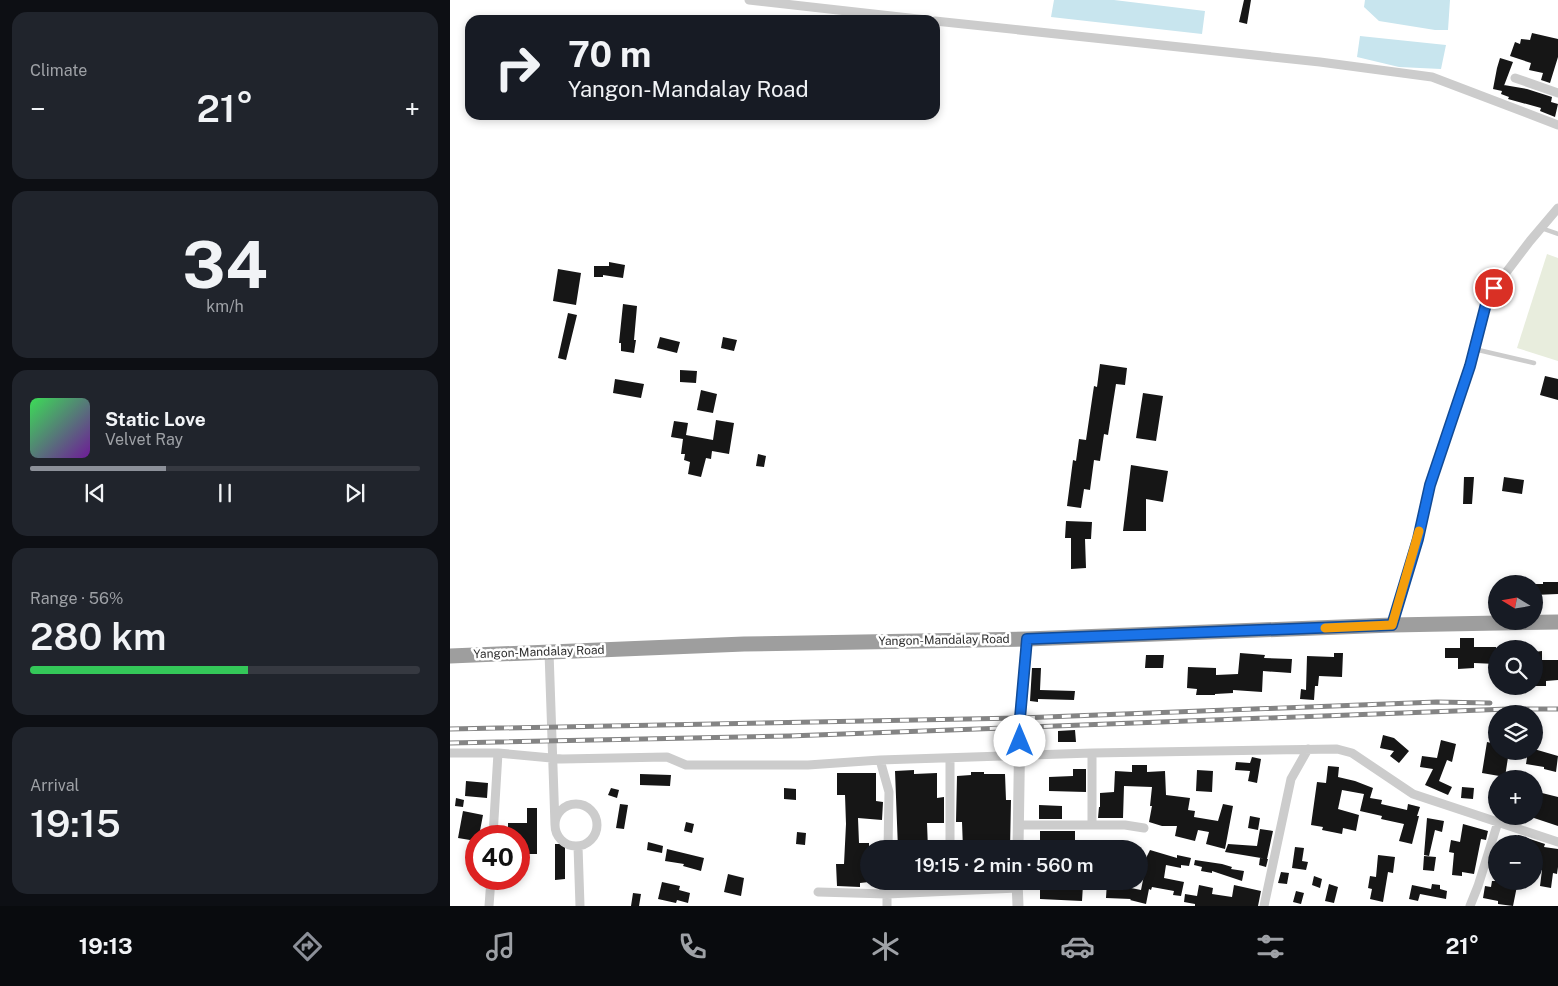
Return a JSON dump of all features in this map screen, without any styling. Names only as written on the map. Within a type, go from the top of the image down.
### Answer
[{"type":"highway","name":"Yangon-Mandalay Road","points":[[450,656],[744,644],[1027,639],[1392,625],[1558,622]]},
{"type":"street","points":[[749,0],[882,15]]},
{"type":"street","points":[[940,22],[1320,62],[1432,77],[1558,125]]},
{"type":"street","points":[[1515,78],[1558,93]]},
{"type":"street","points":[[1392,625],[1418,539],[1430,485],[1470,366],[1487,300],[1494,288],[1558,208]]},
{"type":"street","points":[[1018,840],[1020,718],[1027,639]]},
{"type":"street","points":[[549,652],[555,825],[559,838],[564,843],[578,846],[586,844],[591,840],[597,826],[596,819],[588,808],[576,803],[564,808],[556,818],[555,825]]},
{"type":"street","points":[[1264,906],[1291,779],[1308,749]]},
{"type":"street","points":[[450,754],[498,753],[562,759],[667,756],[686,765],[808,764],[1092,753],[1337,749],[1352,753],[1413,794],[1488,819]]},
{"type":"street","points":[[494,825],[498,753]]},
{"type":"street","points":[[1092,753],[1092,825]]},
{"type":"street","points":[[950,758],[950,840]]},
{"type":"street","points":[[880,760],[889,792],[888,840]]},
{"type":"street","points":[[1018,825],[1125,825],[1144,828]]},
{"type":"street","points":[[1470,906],[1497,825]]},
{"type":"street","points":[[1507,825],[1558,842]]},
{"type":"street","points":[[578,846],[580,906]]},
{"type":"street","points":[[489,906],[490,890]]},
{"type":"street","points":[[887,890],[887,906]]},
{"type":"street","points":[[818,892],[887,894],[918,890]]},
{"type":"street","points":[[1017,890],[1018,906]]},
{"type":"lane","points":[[1541,228],[1558,234]]},
{"type":"lane","points":[[1474,349],[1534,364]]},
{"type":"green space","points":[[1547,254],[1558,258],[1558,361],[1517,348]]},
{"type":"water","points":[[1054,0],[1114,0],[1205,11],[1202,34],[1051,17]]},
{"type":"water","points":[[1365,0],[1450,0],[1448,30],[1435,30],[1379,21],[1364,7]]},
{"type":"water","points":[[1360,36],[1446,45],[1441,69],[1399,67],[1357,57]]},
{"type":"building","points":[[1244,0],[1251,0],[1247,24],[1239,22]]},
{"type":"building","points":[[1532,33],[1558,39],[1558,57],[1550,83],[1541,80],[1543,73],[1529,70],[1531,63],[1510,56],[1515,42],[1520,44],[1521,39],[1530,40]]},
{"type":"building","points":[[1500,58],[1513,62],[1502,91],[1493,89]]},
{"type":"building","points":[[1504,85],[1527,89],[1552,97],[1551,102],[1558,104],[1555,117],[1540,111],[1541,108],[1508,99],[1509,97],[1501,94]]},
{"type":"building","points":[[609,262],[625,265],[623,278],[603,275],[603,277],[594,277],[594,266],[609,266]]},
{"type":"building","points":[[558,269],[581,273],[576,305],[553,301]]},
{"type":"building","points":[[623,304],[637,306],[634,353],[621,351],[621,343],[619,343]]},
{"type":"building","points":[[568,313],[577,315],[566,360],[558,358]]},
{"type":"building","points":[[660,337],[680,342],[677,353],[657,348]]},
{"type":"building","points":[[723,337],[737,340],[734,351],[721,348]]},
{"type":"building","points":[[1100,364],[1127,368],[1125,385],[1116,384],[1108,435],[1104,434],[1100,461],[1094,460],[1090,490],[1084,489],[1081,508],[1067,506],[1073,460],[1076,461],[1079,439],[1086,440],[1094,386],[1097,387]]},
{"type":"building","points":[[680,370],[697,371],[696,383],[680,382]]},
{"type":"building","points":[[1545,376],[1558,379],[1558,400],[1540,395]]},
{"type":"building","points":[[615,379],[644,384],[641,398],[613,393]]},
{"type":"building","points":[[701,390],[717,394],[713,413],[697,410]]},
{"type":"building","points":[[1143,393],[1163,396],[1156,441],[1136,438]]},
{"type":"building","points":[[716,420],[734,423],[729,454],[712,451],[711,459],[706,458],[701,477],[688,474],[690,462],[684,460],[685,454],[681,454],[683,439],[671,437],[674,421],[688,423],[686,435],[713,440]]},
{"type":"building","points":[[758,454],[766,456],[764,467],[756,466]]},
{"type":"building","points":[[1131,465],[1168,471],[1163,502],[1146,499],[1146,531],[1123,531]]},
{"type":"building","points":[[1464,477],[1474,477],[1472,504],[1463,504]]},
{"type":"building","points":[[1504,477],[1524,480],[1522,494],[1502,491]]},
{"type":"building","points":[[1066,521],[1092,522],[1091,539],[1085,539],[1086,568],[1071,569],[1071,538],[1065,538]]},
{"type":"building","points":[[1543,582],[1558,582],[1558,594],[1543,595]]},
{"type":"building","points":[[1460,638],[1474,638],[1474,647],[1488,647],[1488,664],[1474,663],[1474,668],[1458,669],[1458,658],[1445,658],[1445,648],[1460,648]]},
{"type":"building","points":[[1240,653],[1265,655],[1264,658],[1292,659],[1291,673],[1263,671],[1262,692],[1233,690],[1233,693],[1196,695],[1197,689],[1187,688],[1188,667],[1216,668],[1216,675],[1238,674]]},
{"type":"building","points":[[1334,653],[1343,653],[1342,677],[1319,676],[1318,686],[1315,686],[1314,700],[1300,699],[1301,689],[1306,690],[1307,656],[1334,657]]},
{"type":"building","points":[[1146,655],[1164,655],[1163,668],[1145,668]]},
{"type":"building","points":[[1543,660],[1558,660],[1558,680],[1546,681],[1546,686],[1543,686]]},
{"type":"building","points":[[1032,668],[1041,668],[1040,690],[1075,691],[1074,700],[1038,699],[1038,702],[1030,701]]},
{"type":"building","points":[[1075,730],[1076,742],[1058,742],[1058,731]]},
{"type":"building","points":[[1383,735],[1394,738],[1409,751],[1399,763],[1390,756],[1394,751],[1380,748]]},
{"type":"building","points":[[1441,740],[1456,744],[1452,762],[1447,760],[1439,781],[1452,787],[1448,795],[1425,785],[1433,769],[1420,767],[1422,756],[1437,758]]},
{"type":"building","points":[[1487,742],[1488,760],[1508,760],[1506,770],[1488,770],[1488,774],[1482,773]]},
{"type":"building","points":[[1543,752],[1558,756],[1556,772],[1544,769],[1544,767],[1526,764],[1527,760],[1543,760]]},
{"type":"building","points":[[1252,757],[1261,759],[1257,783],[1248,781],[1250,771],[1235,770],[1236,762],[1250,763]]},
{"type":"building","points":[[1132,765],[1147,765],[1147,772],[1165,771],[1166,795],[1190,798],[1188,810],[1195,811],[1194,817],[1218,821],[1223,804],[1233,806],[1225,849],[1206,844],[1209,832],[1198,830],[1195,841],[1175,836],[1177,826],[1162,826],[1149,822],[1152,806],[1150,806],[1152,787],[1124,786],[1123,818],[1098,818],[1100,793],[1114,792],[1115,771],[1132,772]]},
{"type":"building","points":[[1328,766],[1339,767],[1338,777],[1373,788],[1370,798],[1382,800],[1381,804],[1407,810],[1408,804],[1420,807],[1412,844],[1399,841],[1404,824],[1381,819],[1382,816],[1360,811],[1364,794],[1342,790],[1338,809],[1359,815],[1356,831],[1343,828],[1342,834],[1322,830],[1323,827],[1311,825],[1317,782],[1326,783]]},
{"type":"building","points":[[1073,769],[1086,769],[1086,792],[1049,791],[1049,777],[1073,776]]},
{"type":"building","points":[[914,770],[914,774],[937,773],[937,798],[944,797],[944,823],[927,823],[928,840],[898,840],[895,771]]},
{"type":"building","points":[[1197,770],[1213,771],[1212,792],[1196,791]]},
{"type":"building","points":[[971,772],[1005,774],[1006,800],[1011,800],[1010,840],[963,840],[962,822],[956,822],[957,776],[971,775]]},
{"type":"building","points":[[837,773],[876,773],[876,801],[883,802],[882,820],[858,818],[860,887],[837,886],[836,864],[844,864],[846,824],[845,795],[837,795]]},
{"type":"building","points":[[640,774],[671,775],[670,786],[640,785]]},
{"type":"building","points":[[466,781],[488,783],[487,798],[465,796]]},
{"type":"building","points":[[1462,787],[1474,788],[1473,799],[1461,798]]},
{"type":"building","points":[[611,788],[619,790],[617,798],[608,795]]},
{"type":"building","points":[[784,788],[796,789],[796,800],[784,799]]},
{"type":"building","points":[[1543,793],[1558,797],[1558,826],[1543,821]]},
{"type":"building","points":[[456,798],[464,800],[463,807],[455,806]]},
{"type":"building","points":[[620,804],[628,805],[624,829],[616,828]]},
{"type":"building","points":[[1039,805],[1062,806],[1062,819],[1039,819]]},
{"type":"building","points":[[527,808],[537,808],[537,854],[530,854],[530,825],[508,825],[508,823],[527,823]]},
{"type":"building","points":[[463,811],[483,815],[481,825],[465,825],[465,839],[458,838]]},
{"type":"building","points":[[1250,816],[1260,818],[1258,830],[1248,828]]},
{"type":"building","points":[[1427,818],[1444,821],[1442,832],[1435,830],[1429,856],[1424,855]]},
{"type":"building","points":[[686,822],[694,824],[692,833],[684,831]]},
{"type":"building","points":[[1463,824],[1488,831],[1486,840],[1481,839],[1474,874],[1462,872],[1462,876],[1452,875],[1454,853],[1449,852],[1451,840],[1460,842]]},
{"type":"building","points":[[1260,829],[1273,831],[1267,859],[1225,852],[1228,844],[1257,846]]},
{"type":"building","points":[[1040,831],[1075,831],[1075,840],[1040,840]]},
{"type":"building","points":[[797,832],[806,833],[805,845],[796,844]]},
{"type":"building","points":[[648,842],[663,846],[662,853],[647,850]]},
{"type":"building","points":[[1543,843],[1545,844],[1544,847],[1558,849],[1557,874],[1553,873],[1551,888],[1543,887]]},
{"type":"building","points":[[555,844],[565,844],[565,879],[555,880]]},
{"type":"building","points":[[1295,847],[1304,848],[1302,861],[1308,862],[1306,870],[1292,868]]},
{"type":"building","points":[[667,849],[704,858],[701,871],[683,866],[684,864],[665,861]]},
{"type":"building","points":[[1150,850],[1177,858],[1177,855],[1191,858],[1189,866],[1181,865],[1181,868],[1166,865],[1164,878],[1184,882],[1181,896],[1173,895],[1174,891],[1152,887],[1151,890],[1149,889],[1146,904],[1131,899],[1106,898],[1106,890],[1148,890],[1148,854]]},
{"type":"building","points":[[1378,855],[1395,857],[1393,873],[1388,872],[1383,902],[1370,899],[1372,889],[1368,888],[1370,876],[1376,877]]},
{"type":"building","points":[[1424,856],[1436,857],[1434,871],[1423,870]]},
{"type":"building","points":[[1260,858],[1268,859],[1266,867],[1259,865]]},
{"type":"building","points":[[1195,860],[1222,864],[1232,867],[1231,869],[1244,871],[1242,881],[1212,871],[1212,873],[1201,871],[1202,867],[1194,865]]},
{"type":"building","points":[[1281,872],[1289,873],[1287,884],[1278,883]]},
{"type":"building","points":[[728,874],[744,878],[741,896],[724,892]]},
{"type":"building","points":[[1314,876],[1322,879],[1320,888],[1312,885]]},
{"type":"building","points":[[662,882],[680,886],[679,890],[690,893],[688,903],[677,900],[676,903],[658,899]]},
{"type":"building","points":[[1329,884],[1338,887],[1334,903],[1325,901]]},
{"type":"building","points":[[1432,884],[1440,885],[1440,889],[1447,891],[1446,899],[1420,894],[1418,901],[1409,899],[1412,885],[1431,889]]},
{"type":"building","points":[[1199,885],[1213,888],[1212,894],[1232,897],[1234,885],[1261,891],[1258,906],[1195,906],[1195,904],[1184,902],[1185,894],[1197,896]]},
{"type":"building","points":[[1485,886],[1488,886],[1488,890],[1516,890],[1513,906],[1498,904],[1498,901],[1483,898]]},
{"type":"building","points":[[1040,890],[1083,890],[1082,901],[1040,899]]},
{"type":"building","points":[[1296,891],[1304,893],[1301,904],[1293,902]]},
{"type":"building","points":[[633,893],[641,894],[639,906],[631,906]]},
{"type":"railway","points":[[450,729],[1020,718],[1437,702],[1490,703]]},
{"type":"railway","points":[[450,743],[789,736],[1508,709],[1558,709]]},
{"type":"slow traffic","points":[[1325,628],[1392,625],[1419,531]]},
{"type":"route","points":[[1020,741],[1020,718],[1027,639],[1392,625],[1418,539],[1430,485],[1470,366],[1487,300],[1494,288]]}]
